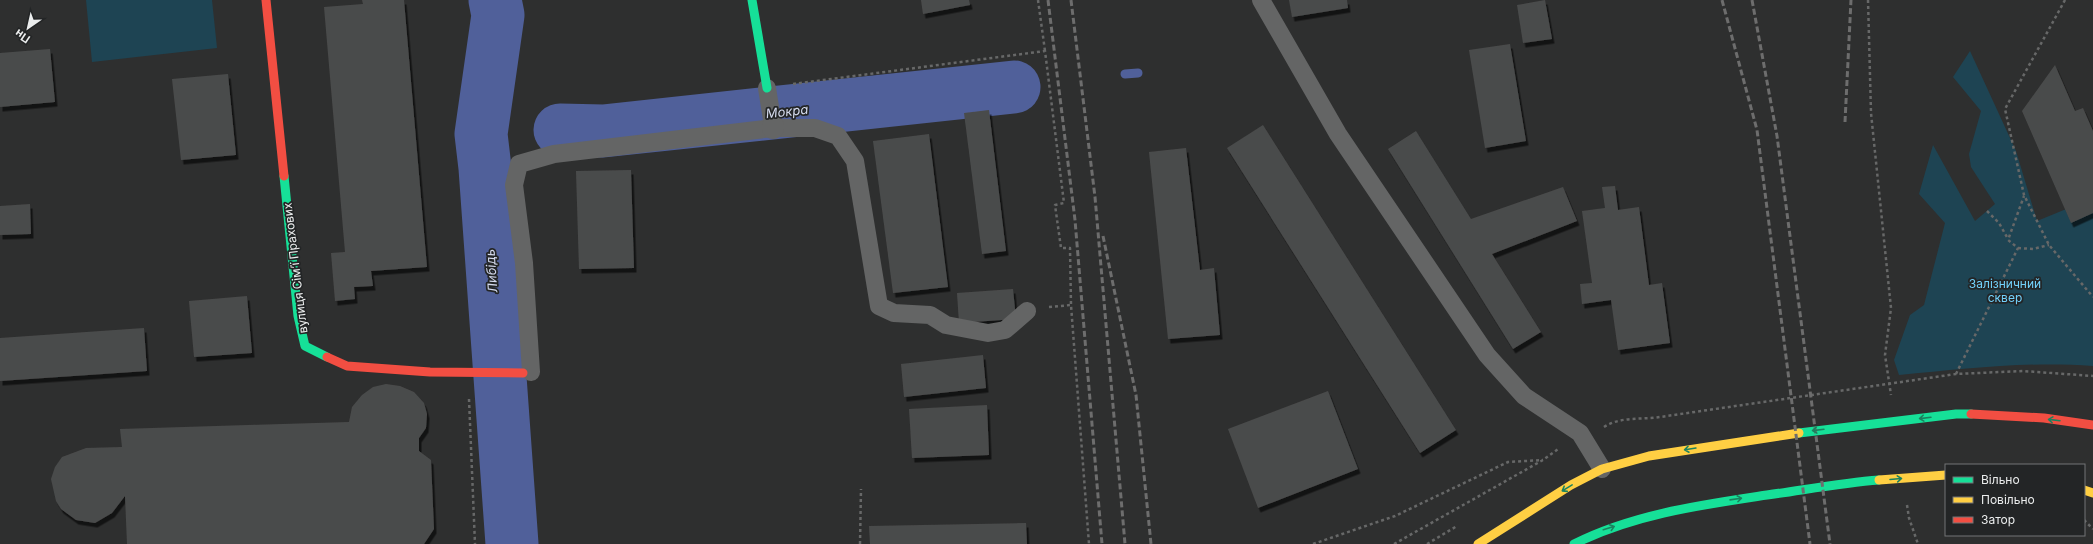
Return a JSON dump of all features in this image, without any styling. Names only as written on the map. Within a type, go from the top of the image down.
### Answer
[{"type":"main road","name":"вулиця Сімʼї Прахових","points":[[266,0],[298,316],[305,346],[347,366],[430,372],[488,374],[531,373]]},
{"type":"main road","points":[[752,0],[767,88]]},
{"type":"main road","points":[[1478,544],[1571,485],[1602,469],[1649,456],[1772,436],[1956,414],[1990,414],[2090,423]]},
{"type":"main road","points":[[1574,544],[1602,530],[1649,516],[1701,504],[1858,482],[1945,475]]},
{"type":"lane","points":[[1261,0],[1338,134],[1487,355],[1524,396],[1580,433],[1602,469]]},
{"type":"lane","points":[[767,88],[773,127]]},
{"type":"lane","points":[[531,373],[524,263],[514,185],[519,164],[554,154],[773,127],[815,128],[838,136],[855,161],[879,306],[894,313],[930,314],[946,325],[988,333],[1005,330],[1027,311]]},
{"type":"path","points":[[1038,0],[1064,203],[1055,204],[1061,248],[1070,248],[1071,305],[1088,544]]},
{"type":"path","points":[[1868,0],[1871,113],[1891,308],[1885,355]]},
{"type":"path","points":[[2066,0],[2005,109],[2024,195],[2049,245],[2093,297]]},
{"type":"path","points":[[767,88],[1045,51]]},
{"type":"path","points":[[2008,240],[2024,195]]},
{"type":"path","points":[[1987,211],[1999,223],[2008,240],[2018,248],[2033,250],[2049,245]]},
{"type":"path","points":[[1956,374],[2018,248]]},
{"type":"path","points":[[1027,311],[1071,305]]},
{"type":"path","points":[[1626,418],[1641,420],[1956,374],[2023,371],[2093,376]]},
{"type":"path","points":[[470,406],[475,544]]},
{"type":"path","points":[[1394,544],[1543,460],[1562,446]]},
{"type":"path","points":[[1313,544],[1395,516],[1508,462],[1543,460]]},
{"type":"path","points":[[860,544],[861,489]]},
{"type":"path","points":[[1909,518],[1918,544]]},
{"type":"path","points":[[2085,521],[2093,529]]},
{"type":"green space","points":[[86,0],[212,0],[217,48],[92,62]]},
{"type":"green space","name":"Залізничний сквер","points":[[1970,51],[2016,151],[2037,221],[2093,198],[2093,366],[2044,364],[2020,365],[1899,375],[1894,360],[1910,315],[1924,305],[1945,223],[1919,194],[1933,145],[1975,221],[1995,204],[1971,167],[1969,154],[1981,111],[1953,77]]},
{"type":"green space","points":[[981,70],[972,80],[982,90],[1015,86],[1020,109],[839,126],[779,121],[772,87]]},
{"type":"building","points":[[362,0],[404,0],[427,267],[371,271],[373,286],[354,287],[355,299],[335,301],[331,253],[345,252],[324,7],[363,4]]},
{"type":"building","points":[[921,0],[969,0],[970,5],[923,14]]},
{"type":"building","points":[[1289,0],[1347,0],[1348,8],[1292,17]]},
{"type":"building","points":[[1545,0],[1552,39],[1523,43],[1517,5]]},
{"type":"building","points":[[1510,44],[1526,141],[1485,148],[1469,50]]},
{"type":"building","points":[[50,49],[55,102],[0,107],[0,53]]},
{"type":"building","points":[[2055,65],[2075,111],[2083,108],[2093,131],[2093,213],[2071,223],[2022,111]]},
{"type":"building","points":[[228,74],[236,155],[181,160],[172,79]]},
{"type":"building","points":[[989,110],[1006,251],[982,254],[964,113]]},
{"type":"building","points":[[1263,125],[1456,430],[1420,453],[1227,148]]},
{"type":"building","points":[[1416,131],[1471,219],[1563,187],[1577,221],[1492,254],[1541,332],[1513,349],[1388,149]]},
{"type":"building","points":[[929,134],[948,287],[893,293],[873,141]]},
{"type":"building","points":[[1186,148],[1200,270],[1214,268],[1220,335],[1168,339],[1149,152]]},
{"type":"building","points":[[631,170],[634,268],[579,269],[576,171]]},
{"type":"building","points":[[1615,186],[1618,210],[1639,207],[1649,285],[1662,283],[1670,343],[1618,350],[1611,300],[1582,304],[1580,284],[1592,283],[1582,211],[1605,208],[1602,187]]},
{"type":"building","points":[[30,204],[31,234],[0,235],[0,206]]},
{"type":"building","points":[[1013,289],[1016,319],[959,323],[957,293]]},
{"type":"building","points":[[247,296],[252,353],[194,357],[189,301]]},
{"type":"building","points":[[144,328],[147,371],[0,381],[0,338]]},
{"type":"building","points":[[983,355],[986,388],[904,397],[901,364]]},
{"type":"building","points":[[386,384],[400,386],[414,392],[424,403],[427,414],[426,428],[419,438],[419,451],[431,460],[434,529],[424,544],[127,544],[125,496],[112,513],[95,523],[76,520],[61,509],[56,501],[51,479],[55,467],[62,457],[86,448],[122,447],[120,429],[349,422],[352,407],[362,395],[373,387]]},
{"type":"building","points":[[1328,391],[1358,469],[1258,508],[1228,429]]},
{"type":"building","points":[[987,405],[989,455],[912,458],[909,409]]},
{"type":"building","points":[[1026,523],[1027,544],[870,544],[869,526]]},
{"type":"waterway","name":"Либідь","points":[[495,0],[498,15],[481,134],[485,168],[512,544]]},
{"type":"waterway","name":"Мокра","points":[[1125,74],[1138,73]]},
{"type":"waterway","name":"Мокра","points":[[560,130],[603,131],[1014,87]]},
{"type":"railway","points":[[1048,0],[1075,220],[1102,544]]},
{"type":"railway","points":[[1071,0],[1095,197],[1125,544]]},
{"type":"railway","points":[[1722,0],[1757,130],[1810,544]]},
{"type":"railway","points":[[1752,0],[1777,136],[1830,544]]},
{"type":"railway","points":[[1845,122],[1851,0]]},
{"type":"railway","points":[[1103,236],[1136,395],[1151,544]]},
{"type":"traffic: fast","points":[[752,0],[767,88]]},
{"type":"traffic: fast","points":[[284,176],[298,316],[305,346],[327,357]]},
{"type":"traffic: fast","points":[[1799,433],[1956,414],[1971,414]]},
{"type":"traffic: fast","points":[[1574,544],[1620,525],[1668,512],[1742,499],[1879,480]]},
{"type":"traffic: slow","points":[[1478,544],[1571,485],[1602,469],[1649,456],[1799,433]]},
{"type":"traffic: slow","points":[[1879,480],[1945,475]]},
{"type":"traffic: slow","points":[[2085,490],[2093,493]]},
{"type":"traffic: jam","points":[[266,0],[284,176]]},
{"type":"traffic: jam","points":[[327,357],[347,366],[430,372],[523,373]]},
{"type":"traffic: jam","points":[[1971,414],[2044,418],[2093,425]]}]
